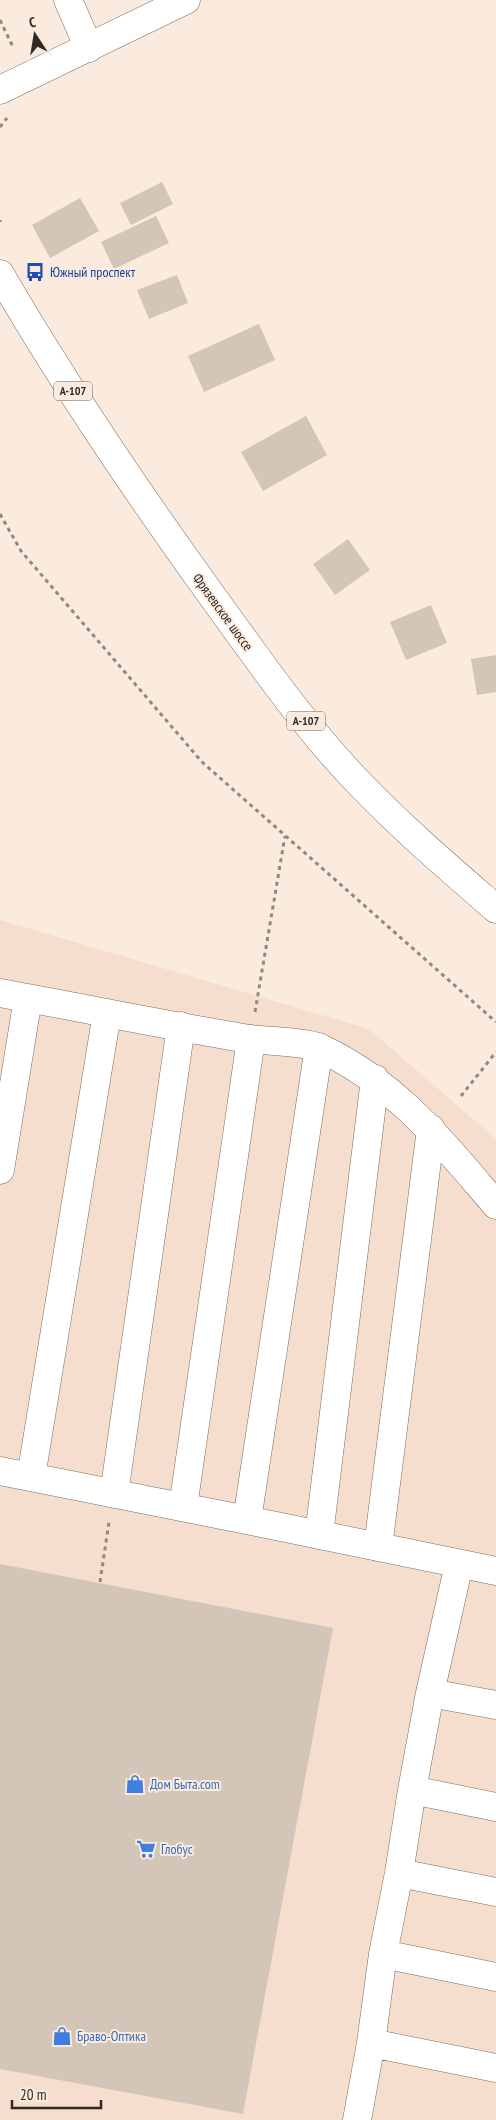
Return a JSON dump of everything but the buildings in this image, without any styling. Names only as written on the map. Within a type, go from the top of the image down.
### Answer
[{"type":"main road","points":[[68,0],[89,48]]},
{"type":"main road","points":[[0,90],[186,0]]},
{"type":"main road","name":"Фрязевское шоссе","points":[[0,274],[147,507],[275,682],[357,781],[398,822],[496,909]]},
{"type":"main road","points":[[0,993],[251,1039],[318,1047],[374,1079],[410,1108],[431,1128],[496,1205]]},
{"type":"main road","points":[[0,1170],[28,998]]},
{"type":"main road","points":[[31,1477],[107,1013]]},
{"type":"main road","points":[[114,1494],[181,1026]]},
{"type":"main road","points":[[183,1507],[251,1039]]},
{"type":"main road","points":[[247,1520],[318,1047]]},
{"type":"main road","points":[[319,1535],[374,1079]]},
{"type":"main road","points":[[378,1547],[431,1128]]},
{"type":"main road","points":[[0,1471],[496,1571]]},
{"type":"main road","points":[[357,2120],[371,2043],[383,1954],[399,1873],[412,1790],[430,1693],[459,1564]]},
{"type":"main road","points":[[430,1693],[496,1705]]},
{"type":"main road","points":[[412,1790],[496,1807]]},
{"type":"main road","points":[[399,1873],[496,1892]]},
{"type":"main road","points":[[383,1954],[496,1977]]},
{"type":"main road","points":[[371,2043],[496,2068]]},
{"type":"path","points":[[0,20],[13,46]]},
{"type":"path","points":[[0,514],[21,551],[202,762],[496,1022]]},
{"type":"path","points":[[251,1039],[285,835]]},
{"type":"path","points":[[461,1096],[496,1052]]},
{"type":"path","points":[[100,1582],[114,1494]]},
{"type":"shaded area","points":[[0,920],[369,1029],[496,1139],[496,2120],[0,2120]]},
{"type":"place","name":"Южный проспект","points":[[35,272]]},
{"type":"place","name":"Дом Быта.com","points":[[135,1784]]},
{"type":"place","name":"Глобус","points":[[146,1849]]},
{"type":"place","name":"Браво-Оптика","points":[[62,2036]]}]
